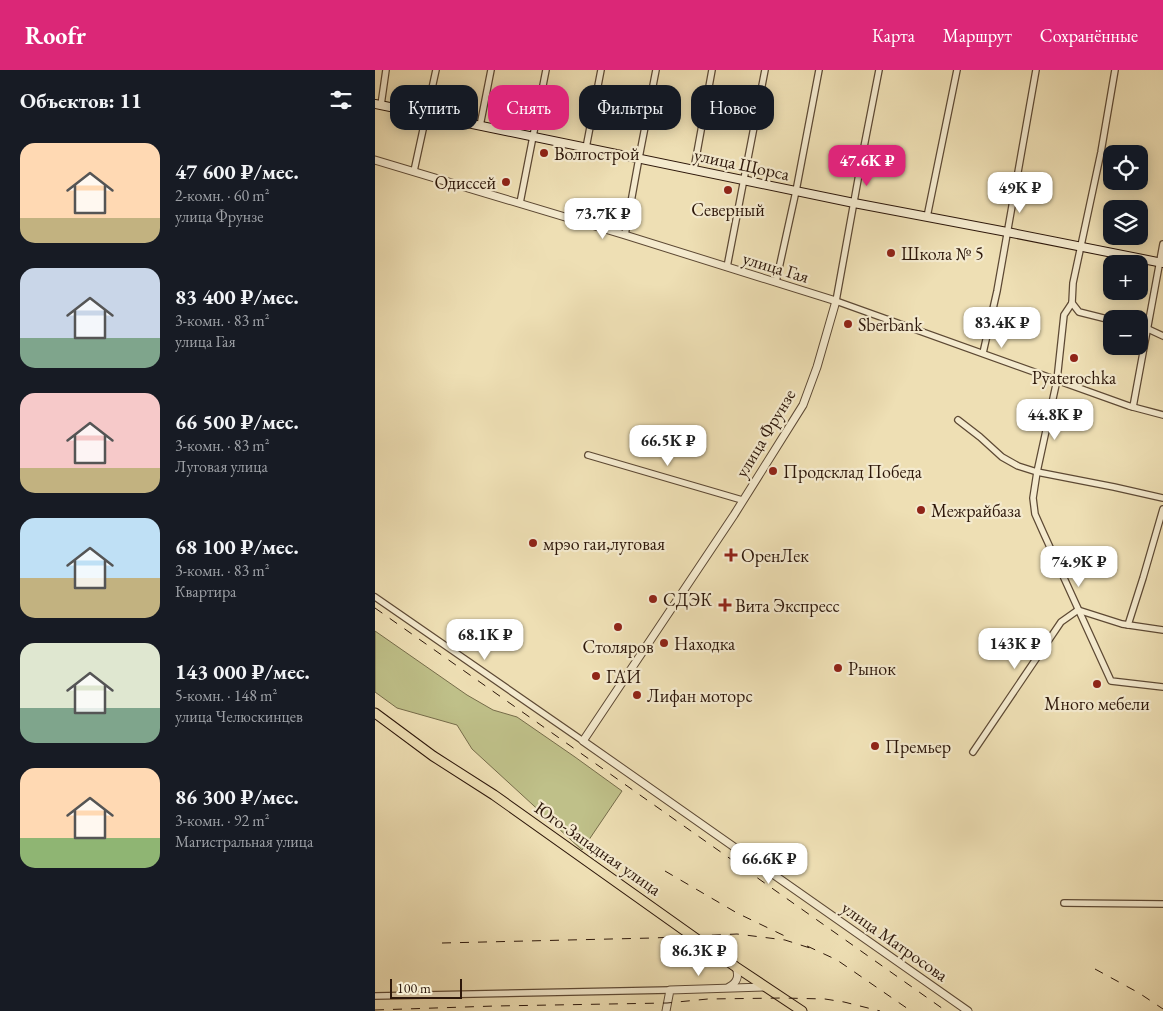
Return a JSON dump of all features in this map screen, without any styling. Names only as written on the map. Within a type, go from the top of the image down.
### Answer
[{"type":"main road","name":"улица Щорса","points":[[478,125],[854,203],[1161,263]]},
{"type":"main road","name":"Юго-Западная улица","points":[[375,714],[433,756],[510,806],[801,1011]]},
{"type":"street","points":[[378,104],[386,70]]},
{"type":"street","points":[[433,85],[436,70]]},
{"type":"street","points":[[481,126],[491,70]]},
{"type":"street","points":[[520,204],[546,70]]},
{"type":"street","points":[[586,148],[601,70]]},
{"type":"street","points":[[625,235],[656,70]]},
{"type":"street","points":[[694,169],[712,70]]},
{"type":"street","points":[[727,267],[765,70]]},
{"type":"street","points":[[776,282],[796,191],[819,70]]},
{"type":"street","name":"улица Фрунзе","points":[[583,741],[734,515],[803,405],[817,367],[836,301],[879,70]]},
{"type":"street","points":[[927,217],[957,70]]},
{"type":"street","points":[[983,353],[997,290],[1036,70]]},
{"type":"street","points":[[1115,70],[1101,152],[1073,283],[1072,303],[1064,315],[1057,380],[1033,498],[1035,514],[1111,681],[1163,687]]},
{"type":"street","points":[[414,171],[424,130]]},
{"type":"street","name":"улица Гая","points":[[375,160],[836,301],[1133,407],[1163,415]]},
{"type":"street","points":[[1163,244],[1148,329],[1163,336]]},
{"type":"street","points":[[1072,303],[1079,312],[1103,318]]},
{"type":"street","points":[[1133,407],[1143,355]]},
{"type":"street","points":[[958,420],[1002,457],[1018,466],[1037,472],[1163,498]]},
{"type":"street","points":[[589,455],[742,500]]},
{"type":"street","points":[[1128,625],[1163,509]]},
{"type":"street","points":[[375,598],[583,741]]},
{"type":"street","points":[[1078,610],[1128,625],[1163,630]]},
{"type":"street","points":[[973,752],[1061,622],[1078,610]]},
{"type":"street","name":"улица Матросова","points":[[583,741],[968,1011]]},
{"type":"street","points":[[1064,902],[1163,904]]},
{"type":"street","points":[[729,987],[737,981],[736,966]]},
{"type":"street","points":[[375,996],[767,987]]},
{"type":"street","points":[[666,1011],[670,990]]},
{"type":"green space","points":[[375,631],[467,695],[493,710],[517,717],[622,791],[582,850],[472,749],[457,725],[397,708],[375,692]]},
{"type":"railway","points":[[375,608],[946,1011]]},
{"type":"railway","points":[[665,871],[737,913],[789,938]]},
{"type":"railway","points":[[442,943],[737,934],[785,940],[813,949]]},
{"type":"railway","points":[[807,946],[837,960],[911,1011]]},
{"type":"railway","points":[[1095,969],[1139,993],[1163,1009]]},
{"type":"railway","points":[[375,1010],[667,1003],[708,999],[783,998],[825,999],[880,1011]]},
{"type":"place","name":"Волгострой","points":[[544,153]]},
{"type":"place","name":"Одиссей","points":[[506,182]]},
{"type":"place","name":"Северный","points":[[728,190]]},
{"type":"place","name":"Школа № 5","points":[[891,253]]},
{"type":"place","name":"Sberbank","points":[[848,324]]},
{"type":"place","name":"Pyaterochka","points":[[1074,358]]},
{"type":"place","name":"Продсклад Победа","points":[[773,471]]},
{"type":"place","name":"Межрайбаза","points":[[921,510]]},
{"type":"place","name":"мрэо гаи,луговая","points":[[533,543]]},
{"type":"place","name":"ОренЛек","points":[[731,555]]},
{"type":"place","name":"СДЭК","points":[[653,599]]},
{"type":"place","name":"Вита Экспресс","points":[[725,605]]},
{"type":"place","name":"Столяров","points":[[618,627]]},
{"type":"place","name":"Находка","points":[[664,643]]},
{"type":"place","name":"Рынок","points":[[838,668]]},
{"type":"place","name":"ГАИ","points":[[596,676]]},
{"type":"place","name":"Много мебели","points":[[1097,684]]},
{"type":"place","name":"Лифан моторс","points":[[637,695]]},
{"type":"place","name":"Премьер","points":[[875,746]]}]
